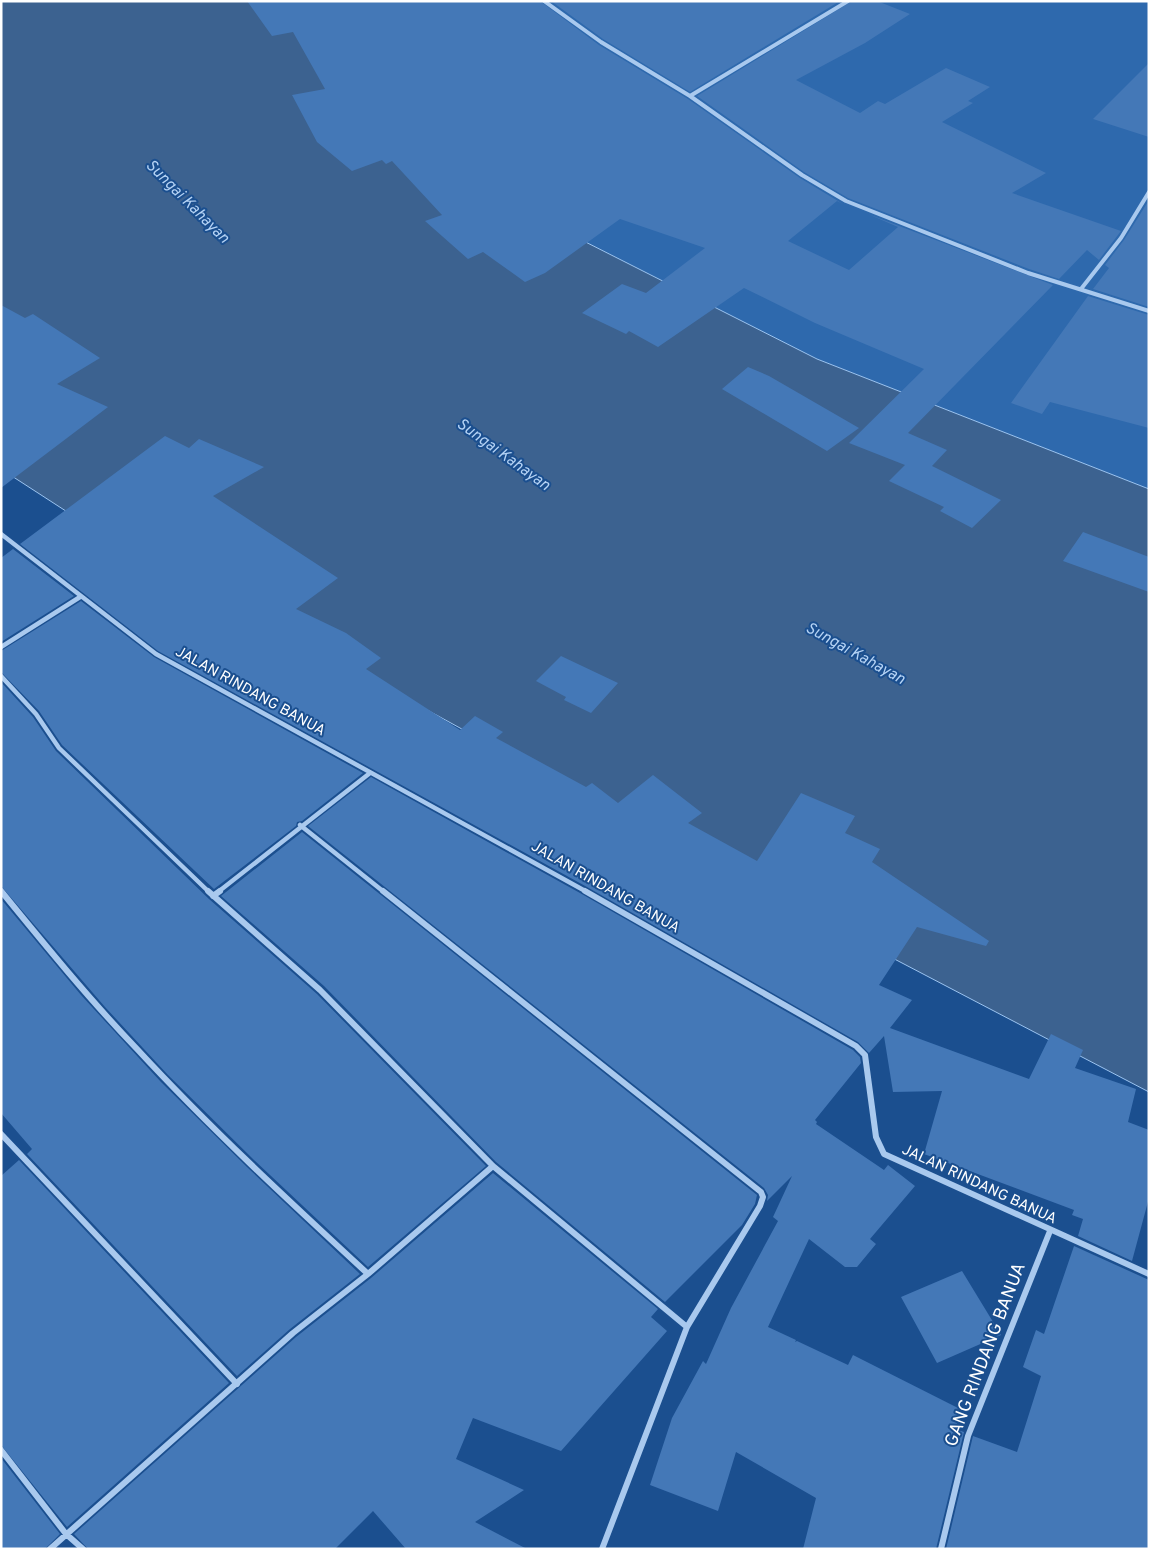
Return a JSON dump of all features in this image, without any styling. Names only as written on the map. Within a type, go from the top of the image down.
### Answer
[{"type":"street","points":[[544,1],[601,42],[690,96],[802,176],[846,201],[1028,273],[1149,311]]},
{"type":"street","points":[[690,96],[848,1]]},
{"type":"street","points":[[1081,289],[1121,238],[1149,192]]},
{"type":"street","name":"JALAN RINDANG BANUA","points":[[1,534],[156,654],[540,865],[862,1050],[867,1061],[876,1138],[884,1154],[1050,1231],[1149,1274]]},
{"type":"street","points":[[1,647],[80,597]]},
{"type":"street","points":[[1,676],[36,714],[59,748],[214,896],[320,990],[493,1166],[687,1326]]},
{"type":"street","points":[[214,896],[300,826],[370,773]]},
{"type":"street","points":[[300,826],[761,1192],[763,1197],[760,1206],[687,1326],[602,1549]]},
{"type":"street","points":[[1,892],[106,1016],[179,1093],[282,1194],[368,1274]]},
{"type":"street","points":[[1,1134],[237,1384]]},
{"type":"street","points":[[50,1549],[293,1333],[368,1274],[493,1166]]},
{"type":"street","name":"GANG RINDANG BANUA","points":[[941,1549],[968,1436],[1050,1231]]},
{"type":"street","points":[[1,1450],[66,1534],[82,1549]]},
{"type":"shaded area","points":[[339,1],[1149,1],[1149,489],[817,359],[546,222]]},
{"type":"water","name":"Sungai Kahayan","points":[[1,1],[339,1],[546,222],[817,359],[1149,489],[1149,1092],[613,812],[72,515],[1,469]]},
{"type":"building","points":[[247,1],[540,1],[599,45],[688,99],[800,178],[843,204],[837,201],[788,241],[849,270],[898,227],[868,214],[1053,285],[908,433],[947,450],[932,466],[1001,500],[972,528],[940,511],[944,507],[889,481],[905,465],[849,443],[924,369],[815,323],[744,288],[658,347],[629,331],[626,334],[582,313],[622,284],[646,293],[705,248],[620,219],[545,273],[525,282],[483,252],[468,259],[425,221],[442,215],[392,161],[386,164],[382,160],[352,171],[317,142],[292,95],[325,89],[293,32],[272,36]]},
{"type":"building","points":[[551,1],[840,1],[690,92],[603,39]]},
{"type":"building","points":[[852,1],[877,1],[910,14],[865,43],[796,80],[860,113],[878,101],[885,104],[946,68],[990,87],[968,101],[973,103],[942,122],[1046,173],[1012,193],[1121,231],[1099,260],[1087,250],[1059,279],[848,198],[804,172],[697,96]]},
{"type":"building","points":[[1149,63],[1149,137],[1093,119]]},
{"type":"building","points":[[1149,200],[1149,307],[1093,289],[1109,268],[1105,265],[1124,240]]},
{"type":"building","points":[[1088,296],[1149,315],[1149,428],[1050,402],[1042,414],[1011,403]]},
{"type":"building","points":[[1,305],[25,318],[33,314],[100,358],[57,384],[108,407],[1,488]]},
{"type":"building","points":[[748,367],[769,376],[859,428],[827,451],[722,389]]},
{"type":"building","points":[[165,436],[189,448],[199,439],[264,467],[213,496],[338,578],[296,609],[346,633],[381,658],[366,669],[460,730],[475,716],[503,732],[496,738],[586,787],[592,783],[618,803],[653,775],[702,813],[688,823],[757,861],[801,793],[855,816],[845,833],[880,849],[872,862],[989,941],[986,946],[917,927],[879,985],[912,1000],[890,1028],[1029,1079],[1051,1034],[1083,1050],[1075,1068],[1136,1089],[1128,1122],[1149,1130],[1149,1198],[1132,1261],[1078,1236],[1083,1219],[1072,1215],[1074,1210],[924,1154],[942,1091],[893,1092],[884,1036],[869,1053],[858,1042],[587,887],[158,651],[20,544]]},
{"type":"building","points":[[1083,532],[1149,557],[1149,592],[1063,561]]},
{"type":"building","points":[[13,549],[74,596],[1,642],[1,558]]},
{"type":"building","points":[[81,601],[154,657],[363,773],[302,821],[297,822],[296,826],[214,889],[62,745],[39,711],[1,672],[1,651]]},
{"type":"building","points":[[561,656],[618,683],[591,713],[564,700],[566,697],[536,681]]},
{"type":"building","points":[[1,682],[33,717],[56,751],[209,899],[317,994],[486,1166],[368,1267],[254,1160],[168,1075],[105,1007],[1,886]]},
{"type":"building","points":[[371,777],[580,893],[853,1050],[860,1057],[861,1063],[815,1120],[816,1124],[884,1170],[888,1165],[915,1186],[870,1239],[876,1244],[857,1267],[845,1267],[809,1239],[768,1327],[796,1340],[795,1342],[797,1341],[848,1365],[853,1355],[962,1410],[955,1429],[964,1432],[936,1549],[803,1549],[816,1498],[736,1452],[718,1511],[650,1485],[672,1418],[703,1361],[706,1364],[731,1308],[778,1221],[773,1217],[792,1176],[767,1201],[768,1195],[764,1188],[308,826]]},
{"type":"building","points":[[302,832],[757,1195],[755,1204],[742,1225],[665,1302],[496,1162],[324,986],[221,896]]},
{"type":"building","points":[[1,899],[81,995],[161,1082],[360,1274],[290,1329],[237,1376],[27,1154],[32,1149],[1,1113]]},
{"type":"building","points":[[19,1160],[229,1383],[67,1527],[1,1445],[1,1176]]},
{"type":"building","points":[[493,1173],[658,1309],[651,1317],[667,1331],[561,1451],[473,1418],[456,1459],[524,1490],[475,1522],[527,1549],[406,1549],[373,1511],[335,1549],[88,1549],[74,1534],[296,1337],[371,1278]]},
{"type":"building","points":[[1074,1246],[1149,1280],[1149,1549],[946,1549],[973,1436],[1017,1452],[1041,1376],[1023,1367],[1036,1330],[1044,1334]]},
{"type":"building","points":[[962,1271],[1001,1335],[937,1363],[901,1297]]},
{"type":"building","points":[[1,1458],[60,1534],[45,1549],[1,1549]]}]
